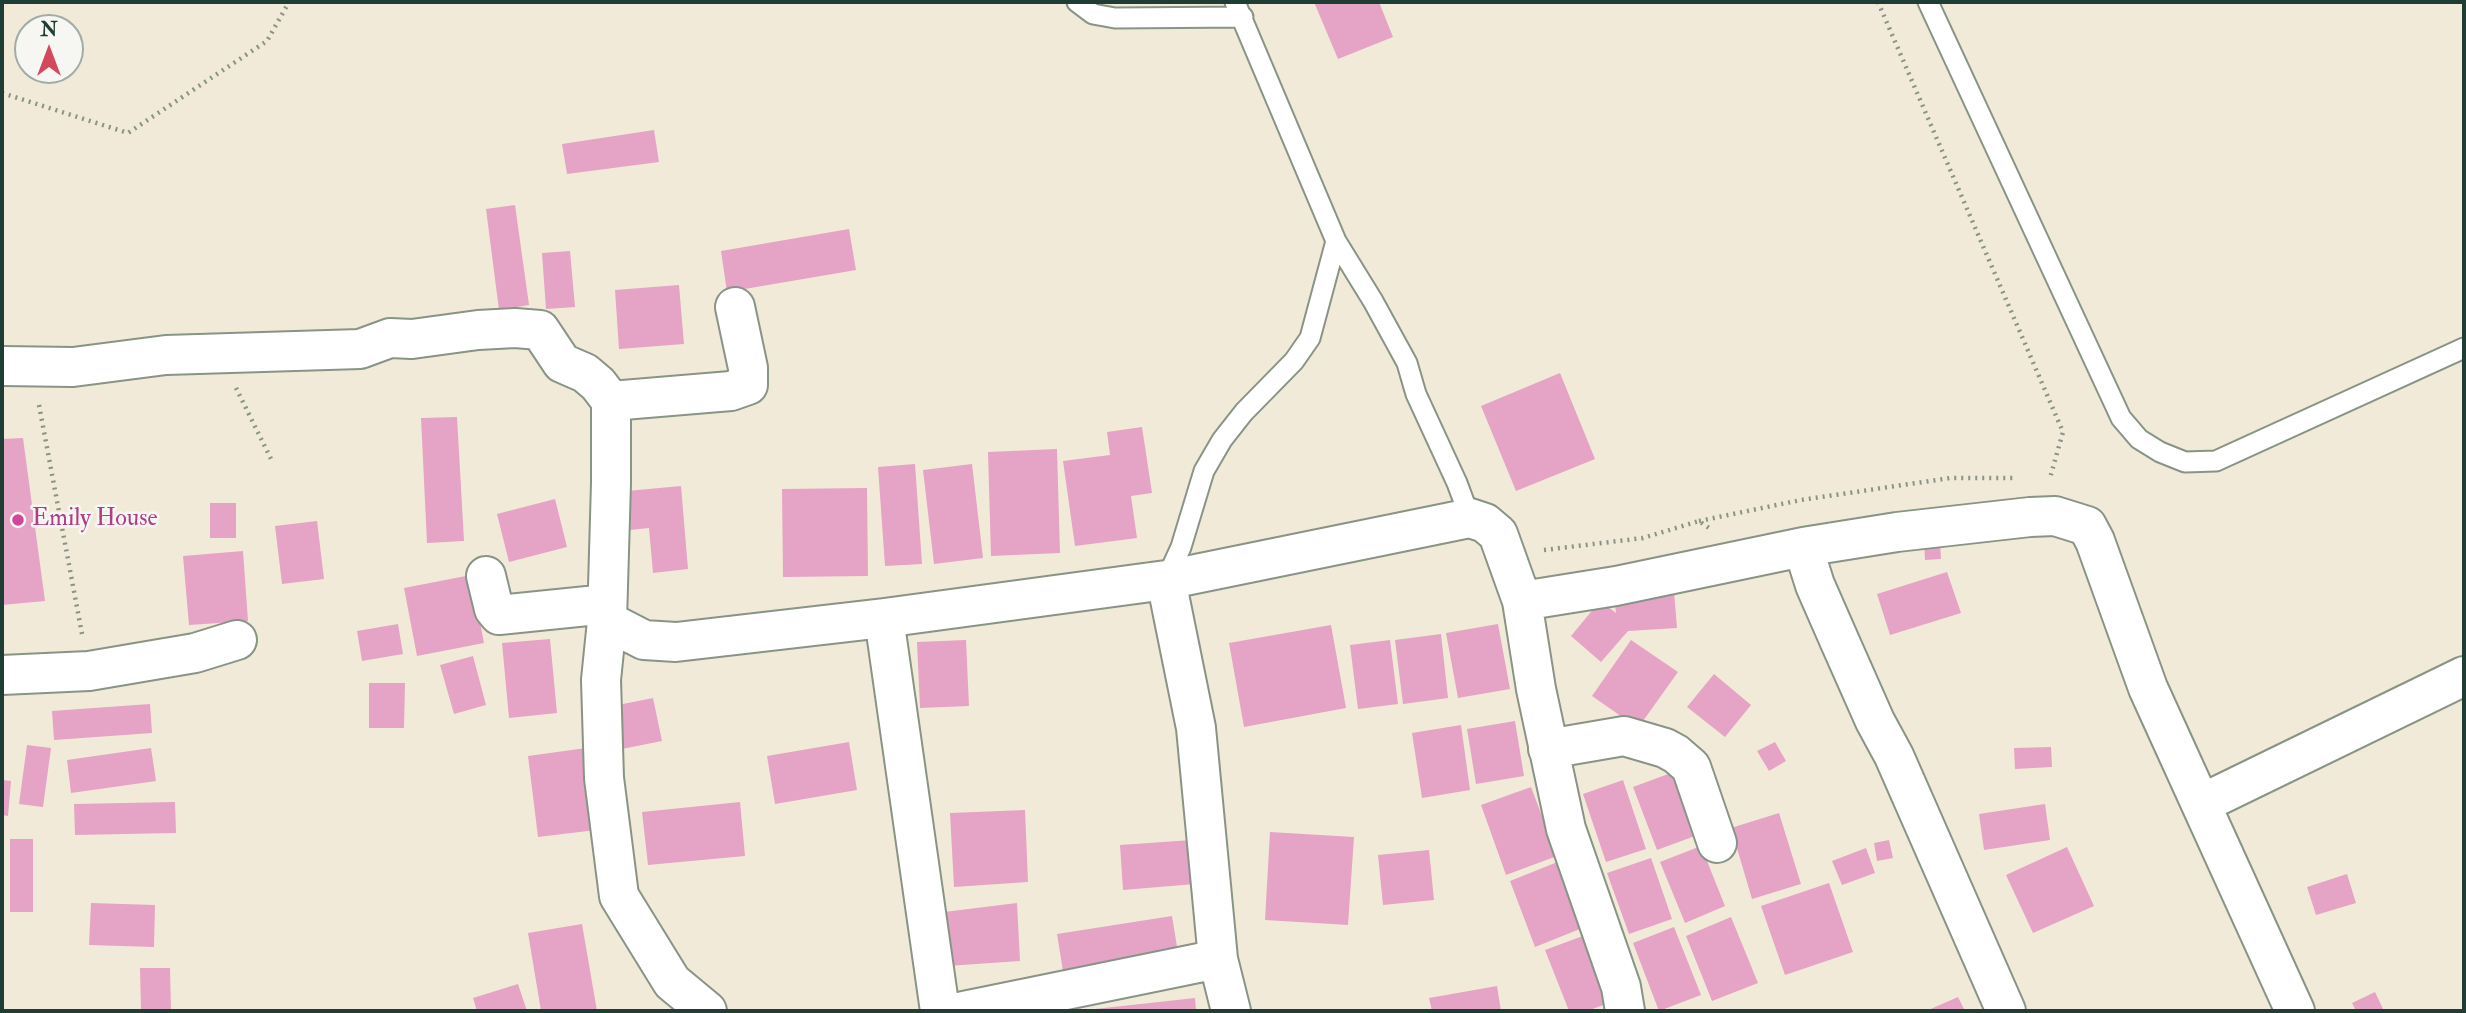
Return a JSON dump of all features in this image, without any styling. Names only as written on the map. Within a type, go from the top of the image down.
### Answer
[{"type":"street","points":[[611,401],[731,391],[748,385],[748,368],[735,307]]},
{"type":"street","points":[[17,366],[72,367],[166,355],[360,349],[390,338],[412,339],[478,330],[540,330],[562,363],[585,373],[598,384],[611,401],[607,613],[601,680],[604,778],[619,896],[672,982],[707,1011]]},
{"type":"street","points":[[1522,601],[1616,586],[1803,547],[1897,532],[2055,516],[2087,526],[2095,541],[2148,688],[2295,1011]]},
{"type":"street","points":[[486,576],[494,609],[499,615],[607,613],[644,640],[676,642],[884,618],[1166,580],[1470,518],[1485,523],[1498,534],[1522,601],[1548,749],[1566,829],[1621,987],[1625,1011]]},
{"type":"street","points":[[1803,547],[1815,584],[1849,664],[1894,756],[2006,1011]]},
{"type":"street","points":[[1166,580],[1196,728],[1218,959],[1231,1011]]},
{"type":"street","points":[[884,618],[940,1011]]},
{"type":"street","points":[[2,675],[89,671],[195,653],[237,640]]},
{"type":"street","points":[[2201,804],[2464,676]]},
{"type":"street","points":[[1548,749],[1617,736],[1630,737],[1665,748],[1691,767],[1717,843]]},
{"type":"street","points":[[963,1011],[1218,959]]},
{"type":"lane","points":[[1077,2],[1093,14],[1115,18],[1239,9],[1336,241],[1407,363],[1416,394],[1470,518]]},
{"type":"lane","points":[[1928,2],[2121,418],[2139,439],[2160,452],[2185,462],[2216,461],[2464,348]]},
{"type":"lane","points":[[1166,580],[1181,547],[1204,471],[1222,440],[1244,412],[1294,361],[1310,338],[1336,241]]},
{"type":"path","points":[[2,93],[128,133],[267,41],[289,2]]},
{"type":"path","points":[[1878,2],[2063,432],[2050,478],[2038,478]]},
{"type":"path","points":[[219,353],[271,459]]},
{"type":"path","points":[[17,366],[89,671]]},
{"type":"path","points":[[1699,521],[1801,500],[1950,478],[2025,478]]},
{"type":"building","points":[[1314,2],[1379,2],[1393,37],[1338,59]]},
{"type":"building","points":[[654,130],[659,162],[567,174],[562,144]]},
{"type":"building","points":[[515,205],[529,305],[499,310],[486,209]]},
{"type":"building","points":[[849,229],[856,270],[727,292],[721,251]]},
{"type":"building","points":[[570,251],[575,307],[546,309],[542,253]]},
{"type":"building","points":[[679,285],[684,344],[619,349],[615,290]]},
{"type":"building","points":[[1560,373],[1595,459],[1516,491],[1481,406]]},
{"type":"building","points":[[457,417],[464,541],[427,543],[421,418]]},
{"type":"building","points":[[1142,427],[1152,493],[1131,496],[1137,538],[1075,546],[1063,461],[1110,455],[1107,432]]},
{"type":"building","name":"Emily House","points":[[23,438],[45,601],[2,605],[2,439]]},
{"type":"building","points":[[1057,449],[1060,553],[991,556],[988,452]]},
{"type":"building","points":[[915,464],[922,564],[885,566],[878,467]]},
{"type":"building","points":[[972,464],[983,558],[934,564],[923,470]]},
{"type":"building","points":[[681,486],[688,569],[653,573],[649,528],[630,530],[627,491]]},
{"type":"building","points":[[867,488],[868,576],[783,577],[782,489]]},
{"type":"building","points":[[555,499],[567,547],[509,562],[497,514]]},
{"type":"building","points":[[210,503],[236,503],[236,538],[210,538]]},
{"type":"building","points":[[317,521],[324,579],[282,584],[275,526]]},
{"type":"building","points":[[1924,542],[1940,542],[1941,559],[1925,560]]},
{"type":"building","points":[[243,551],[248,621],[189,625],[183,556]]},
{"type":"building","points":[[1947,572],[1961,613],[1890,635],[1877,594]]},
{"type":"building","points":[[471,575],[484,643],[417,656],[404,588]]},
{"type":"building","points":[[1674,591],[1677,628],[1628,631],[1601,662],[1571,636],[1600,601],[1616,613],[1614,594]]},
{"type":"building","points":[[398,624],[403,654],[362,661],[357,631]]},
{"type":"building","points":[[1498,624],[1510,689],[1458,698],[1446,633]]},
{"type":"building","points":[[1331,625],[1346,708],[1244,727],[1229,643]]},
{"type":"building","points":[[1441,634],[1448,698],[1403,704],[1395,640]]},
{"type":"building","points":[[550,639],[557,713],[509,718],[502,643]]},
{"type":"building","points":[[966,640],[969,706],[920,708],[917,642]]},
{"type":"building","points":[[1390,640],[1398,704],[1358,709],[1350,645]]},
{"type":"building","points":[[1631,640],[1678,672],[1638,728],[1592,696]]},
{"type":"building","points":[[473,656],[486,705],[454,714],[440,665]]},
{"type":"building","points":[[1714,674],[1751,705],[1725,737],[1687,707]]},
{"type":"building","points":[[369,683],[405,683],[404,728],[369,728]]},
{"type":"building","points":[[653,698],[662,741],[622,749],[613,706]]},
{"type":"building","points":[[150,704],[152,733],[54,740],[52,711]]},
{"type":"building","points":[[1515,721],[1524,776],[1476,784],[1467,729]]},
{"type":"building","points":[[1461,725],[1470,790],[1422,798],[1412,733]]},
{"type":"building","points":[[849,742],[857,790],[775,804],[767,756]]},
{"type":"building","points":[[1775,742],[1786,761],[1769,771],[1757,751]]},
{"type":"building","points":[[27,745],[51,748],[43,807],[19,804]]},
{"type":"building","points":[[2051,747],[2052,767],[2015,769],[2014,748]]},
{"type":"building","points":[[151,748],[156,781],[71,793],[67,760]]},
{"type":"building","points":[[586,748],[596,830],[538,837],[528,756]]},
{"type":"building","points":[[1679,770],[1703,833],[1657,850],[1633,787]]},
{"type":"building","points":[[2,780],[11,781],[8,816],[2,815]]},
{"type":"building","points":[[1623,780],[1646,849],[1606,862],[1583,794]]},
{"type":"building","points":[[1531,787],[1557,856],[1506,875],[1481,805]]},
{"type":"building","points":[[175,802],[176,833],[75,835],[74,804]]},
{"type":"building","points":[[740,802],[745,856],[648,865],[642,812]]},
{"type":"building","points":[[2045,804],[2050,840],[1984,850],[1979,814]]},
{"type":"building","points":[[1025,810],[1028,882],[954,887],[950,813]]},
{"type":"building","points":[[1779,813],[1801,884],[1752,899],[1731,828]]},
{"type":"building","points":[[1270,832],[1354,837],[1348,925],[1265,920]]},
{"type":"building","points":[[10,839],[33,839],[33,912],[10,912]]},
{"type":"building","points":[[1192,840],[1195,884],[1123,890],[1120,845]]},
{"type":"building","points":[[1889,840],[1893,858],[1877,861],[1874,843]]},
{"type":"building","points":[[1701,846],[1725,906],[1685,923],[1660,862]]},
{"type":"building","points":[[2067,847],[2094,906],[2033,933],[2006,875]]},
{"type":"building","points":[[1866,848],[1875,873],[1842,885],[1832,861]]},
{"type":"building","points":[[1429,850],[1434,900],[1383,905],[1378,855]]},
{"type":"building","points":[[1651,858],[1672,919],[1629,934],[1607,873]]},
{"type":"building","points":[[1560,861],[1585,927],[1535,947],[1510,881]]},
{"type":"building","points":[[2347,874],[2356,903],[2316,915],[2307,887]]},
{"type":"building","points":[[1829,883],[1853,952],[1785,975],[1761,906]]},
{"type":"building","points":[[91,903],[155,905],[154,947],[89,945]]},
{"type":"building","points":[[1017,903],[1020,961],[947,966],[936,913]]},
{"type":"building","points":[[1172,916],[1178,953],[1063,971],[1057,934]]},
{"type":"building","points":[[1731,917],[1758,983],[1712,1001],[1686,936]]},
{"type":"building","points":[[582,924],[597,1011],[541,1011],[528,933]]},
{"type":"building","points":[[1674,927],[1701,995],[1659,1011],[1633,943]]},
{"type":"building","points":[[1591,933],[1617,1000],[1587,1011],[1569,1011],[1545,950]]},
{"type":"building","points":[[140,968],[170,968],[171,1011],[141,1011]]},
{"type":"building","points":[[518,984],[527,1011],[477,1011],[473,998]]},
{"type":"building","points":[[1497,986],[1501,1011],[1432,1011],[1429,998]]},
{"type":"building","points":[[2375,992],[2384,1011],[2356,1011],[2352,1003]]},
{"type":"building","points":[[1958,997],[1965,1011],[1926,1011]]},
{"type":"building","points":[[1195,998],[1196,1011],[1095,1009]]},
{"type":"place","name":"Emily House","points":[[18,520]]}]
